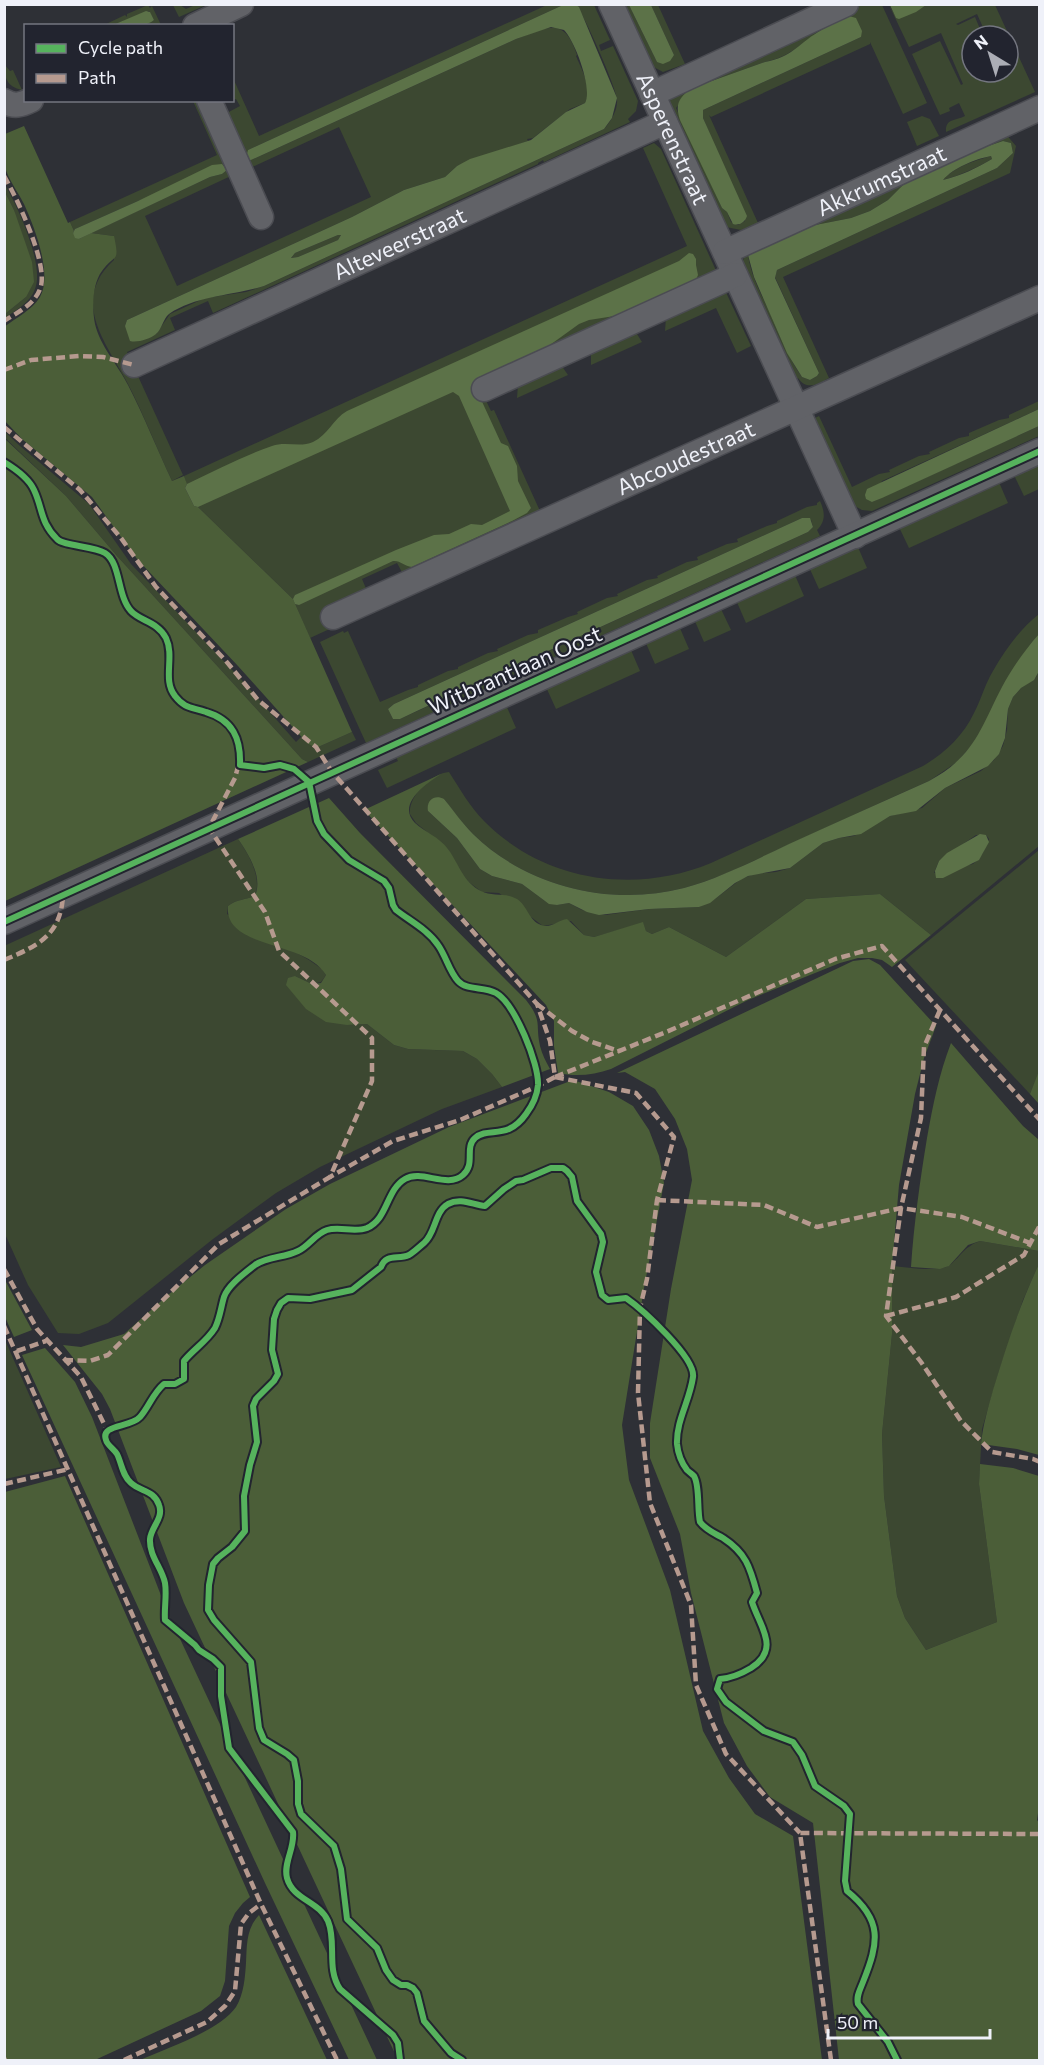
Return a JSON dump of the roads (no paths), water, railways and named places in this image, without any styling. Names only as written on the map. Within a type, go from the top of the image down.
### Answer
[{"type":"street","points":[[199,24],[241,4]]},
{"type":"street","name":"Asperenstraat","points":[[611,4],[855,536]]},
{"type":"street","points":[[652,94],[846,4]]},
{"type":"street","points":[[210,102],[261,217]]},
{"type":"street","name":"Akkrumstraat","points":[[725,252],[1040,108]]},
{"type":"street","name":"Alteveerstraat","points":[[134,365],[665,122]]},
{"type":"street","points":[[484,389],[735,275]]},
{"type":"street","name":"Abcoudestraat","points":[[333,617],[1040,298]]},
{"type":"street","name":"Witbrantlaan Oost","points":[[4,922],[1040,450]]}]
